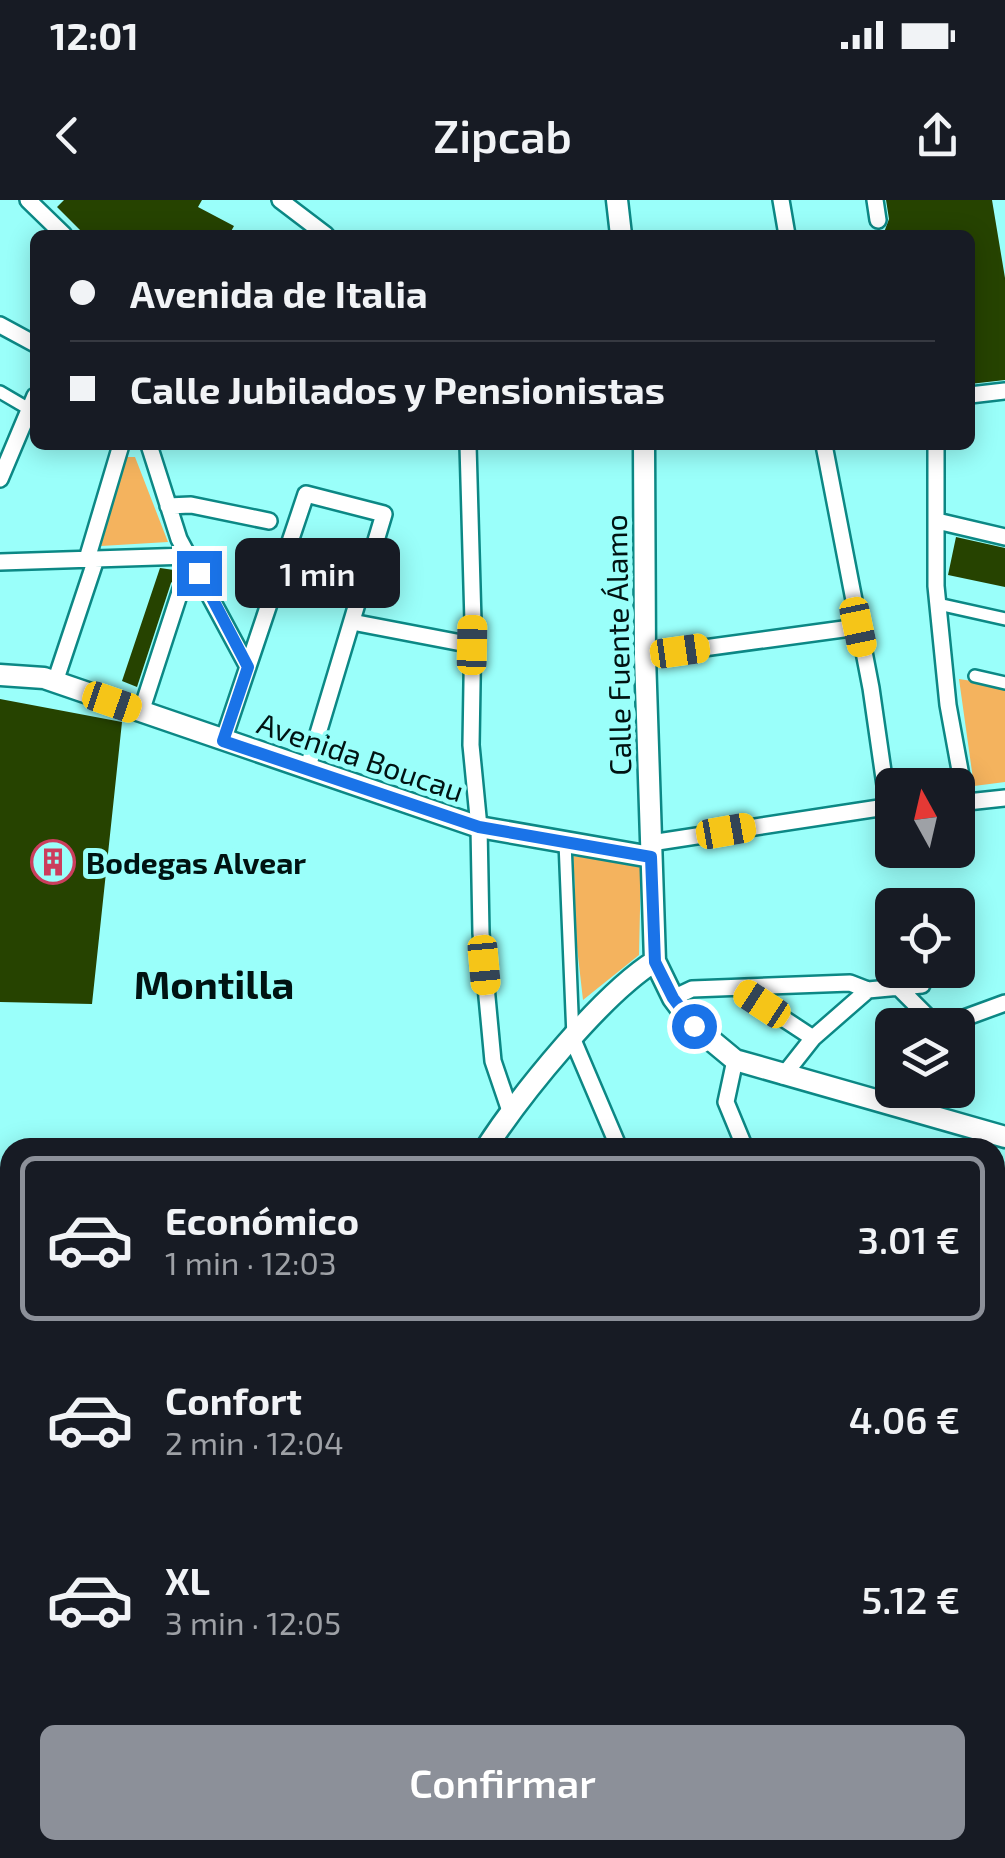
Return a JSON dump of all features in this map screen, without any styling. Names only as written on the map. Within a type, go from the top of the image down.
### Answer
[{"type":"street","points":[[28,200],[59,230]]},
{"type":"street","points":[[280,200],[319,230]]},
{"type":"street","points":[[618,200],[621,230]]},
{"type":"street","points":[[781,200],[786,230]]},
{"type":"street","points":[[874,200],[878,220]]},
{"type":"street","points":[[0,325],[30,341]]},
{"type":"street","points":[[975,395],[1005,391]]},
{"type":"street","points":[[0,392],[30,402]]},
{"type":"street","points":[[0,479],[30,410]]},
{"type":"street","points":[[55,682],[121,450]]},
{"type":"street","points":[[151,450],[188,556],[248,667]]},
{"type":"street","points":[[468,450],[470,745],[479,827],[481,933],[493,1061],[510,1110]]},
{"type":"street","name":"Calle Fuente Álamo","points":[[644,450],[644,656],[655,962]]},
{"type":"street","points":[[825,450],[883,768]]},
{"type":"street","points":[[936,450],[938,604],[957,768]]},
{"type":"street","points":[[223,741],[306,494],[384,514],[308,770]]},
{"type":"street","points":[[168,506],[192,505],[269,521]]},
{"type":"street","points":[[936,521],[1005,536]]},
{"type":"street","points":[[0,562],[188,556]]},
{"type":"street","points":[[141,712],[182,586],[199,573]]},
{"type":"street","points":[[938,604],[1005,619]]},
{"type":"street","points":[[352,622],[472,645]]},
{"type":"street","points":[[644,656],[858,627]]},
{"type":"street","name":"Avenida Boucau","points":[[0,675],[55,682],[479,827],[565,842],[651,850]]},
{"type":"street","points":[[975,676],[1005,682]]},
{"type":"street","points":[[975,801],[1005,798]]},
{"type":"street","points":[[651,850],[875,809]]},
{"type":"street","points":[[565,842],[573,1040],[615,1138]]},
{"type":"street","points":[[492,1138],[510,1110],[628,978],[655,962],[673,998],[694,1026],[735,1060],[1005,1138]]},
{"type":"street","points":[[673,998],[692,989],[850,983],[868,990],[888,988]]},
{"type":"street","points":[[736,987],[813,1038]]},
{"type":"street","points":[[899,988],[919,1008]]},
{"type":"street","points":[[784,1076],[813,1038],[868,990]]},
{"type":"street","points":[[975,1014],[1005,1003]]},
{"type":"street","points":[[735,1060],[726,1102],[741,1138]]},
{"type":"street","points":[[916,1112],[917,1108]]},
{"type":"shaded area","points":[[125,457],[135,457],[168,542],[101,546]]},
{"type":"shaded area","points":[[959,679],[1005,686],[1005,782],[975,786],[975,768],[971,768]]},
{"type":"shaded area","points":[[573,856],[641,865],[639,955],[583,1000],[570,886],[575,889]]},
{"type":"building","points":[[64,200],[202,200],[198,207],[234,226],[232,230],[80,230],[57,207]]},
{"type":"building","points":[[886,200],[992,200],[1005,278],[1005,380],[975,383],[975,230],[885,230],[889,219]]},
{"type":"building","points":[[956,537],[1005,548],[1005,587],[948,575]]},
{"type":"building","points":[[160,568],[181,571],[171,583],[137,687],[122,681]]},
{"type":"building","name":"Bodegas Alvear","points":[[0,699],[122,722],[92,1004],[0,1002]]},
{"type":"place","name":"Bodegas Alvear","points":[[53,862]]},
{"type":"district","name":"Montilla","points":[[214,983]]},
{"type":"route","points":[[199,573],[248,667],[223,741],[479,827],[651,857],[655,962],[673,998],[694,1026]]}]
